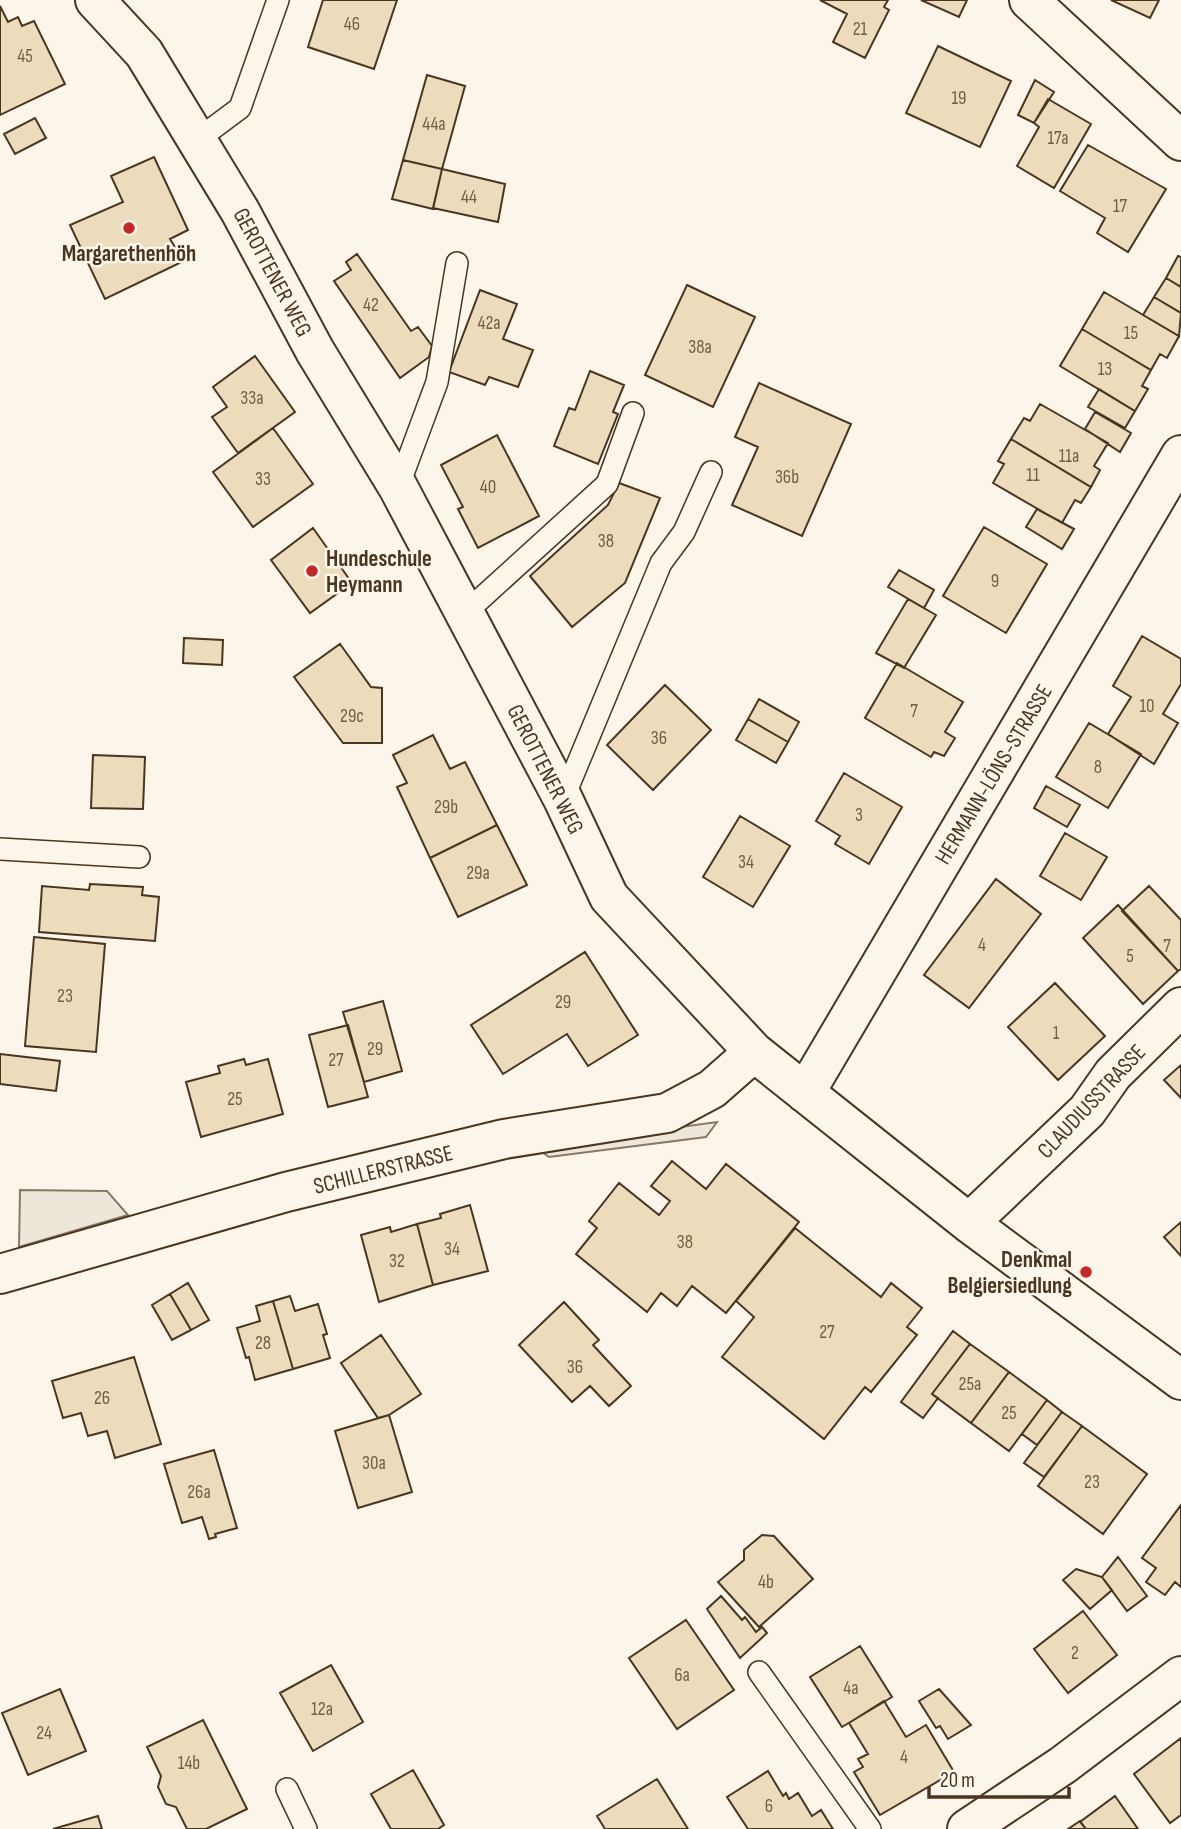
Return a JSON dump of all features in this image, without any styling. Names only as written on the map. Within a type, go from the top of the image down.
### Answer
[{"type":"street","name":"GEROTTENER WEG","points":[[95,0],[144,53],[240,211],[315,351],[398,487],[563,799],[609,897],[754,1052],[969,1223],[1181,1380]]},
{"type":"street","points":[[1029,0],[1181,141]]},
{"type":"street","name":"HERMANN-LÖNS-STRASSE","points":[[805,1093],[1181,455]]},
{"type":"street","name":"CLAUDIUSSTRASSE","points":[[969,1223],[1087,1111],[1112,1074],[1181,1007]]},
{"type":"street","name":"SCHILLERSTRASSE","points":[[0,1274],[286,1192],[504,1139],[667,1113],[712,1089],[754,1052]]},
{"type":"street","points":[[967,1829],[1063,1765],[1181,1676]]},
{"type":"lane","points":[[197,140],[240,108],[278,0]]},
{"type":"lane","points":[[398,487],[437,382],[457,263]]},
{"type":"lane","points":[[464,613],[607,484],[633,413]]},
{"type":"lane","points":[[563,799],[661,563],[684,532],[711,472]]},
{"type":"lane","points":[[0,849],[139,857]]},
{"type":"lane","points":[[759,1672],[870,1829]]},
{"type":"lane","points":[[287,1789],[306,1829]]},
{"type":"shaded area","points":[[717,1122],[706,1137],[549,1157],[535,1147]]},
{"type":"shaded area","points":[[20,1190],[107,1191],[128,1215],[19,1247]]},
{"type":"building","points":[[323,0],[397,0],[374,69],[308,47]]},
{"type":"building","points":[[820,0],[888,0],[884,7],[889,10],[865,58],[833,42],[847,14]]},
{"type":"building","points":[[921,0],[967,0],[959,17]]},
{"type":"building","points":[[1111,0],[1159,0],[1150,18]]},
{"type":"building","points":[[0,6],[8,22],[18,17],[22,26],[34,21],[65,84],[0,115]]},
{"type":"building","points":[[938,46],[1011,81],[980,147],[906,113]]},
{"type":"building","points":[[427,75],[465,86],[442,169],[403,160]]},
{"type":"building","points":[[1035,80],[1054,92],[1034,123],[1018,115]]},
{"type":"building","points":[[1048,99],[1091,124],[1054,188],[1017,166],[1039,127],[1034,123]]},
{"type":"building","points":[[35,118],[46,138],[15,154],[4,134]]},
{"type":"building","points":[[1088,145],[1166,189],[1128,252],[1097,233],[1105,218],[1060,191]]},
{"type":"building","name":"Margarethenhöh","points":[[154,157],[188,230],[170,239],[178,252],[187,248],[192,257],[105,299],[70,225],[123,202],[111,176]]},
{"type":"building","points":[[403,160],[442,169],[433,209],[392,199]]},
{"type":"building","points":[[442,169],[505,184],[498,222],[433,208]]},
{"type":"building","points":[[357,254],[411,331],[418,327],[432,346],[429,357],[400,378],[334,281],[351,270],[346,262]]},
{"type":"building","points":[[1178,256],[1181,257],[1181,287],[1166,278]]},
{"type":"building","points":[[1166,278],[1181,287],[1181,313],[1154,297]]},
{"type":"building","points":[[687,285],[755,317],[713,407],[645,375]]},
{"type":"building","points":[[480,290],[517,304],[503,339],[533,350],[518,387],[489,377],[485,385],[449,372]]},
{"type":"building","points":[[1104,292],[1179,336],[1167,358],[1160,354],[1151,370],[1082,329]]},
{"type":"building","points":[[1154,297],[1181,313],[1179,336],[1143,315]]},
{"type":"building","points":[[1082,329],[1151,370],[1142,386],[1148,389],[1135,411],[1060,366]]},
{"type":"building","points":[[255,356],[295,412],[238,453],[212,417],[227,407],[213,387]]},
{"type":"building","points":[[590,371],[624,385],[613,412],[618,414],[598,464],[554,446],[569,408],[575,410]]},
{"type":"building","points":[[759,383],[851,424],[802,536],[732,505],[758,447],[735,437]]},
{"type":"building","points":[[1099,389],[1135,411],[1125,428],[1088,407]]},
{"type":"building","points":[[1040,404],[1108,443],[1094,466],[1100,470],[1091,487],[1011,439],[1024,418],[1030,421]]},
{"type":"building","points":[[1095,412],[1131,433],[1120,452],[1085,429]]},
{"type":"building","points":[[273,428],[313,484],[253,527],[213,472]]},
{"type":"building","points":[[497,435],[539,516],[478,548],[458,509],[463,507],[441,465]]},
{"type":"building","points":[[1011,439],[1091,487],[1081,503],[1075,500],[1062,523],[993,483],[1004,464],[998,461]]},
{"type":"building","points":[[619,483],[660,498],[625,583],[572,627],[530,576],[608,505]]},
{"type":"building","points":[[1037,509],[1074,529],[1062,549],[1026,527]]},
{"type":"building","points":[[984,527],[1047,564],[1006,633],[943,596]]},
{"type":"building","name":"Hundeschule Heymann","points":[[313,528],[352,583],[310,613],[271,560]]},
{"type":"building","points":[[899,570],[934,590],[924,608],[888,587]]},
{"type":"building","points":[[908,599],[936,615],[904,668],[876,653]]},
{"type":"building","points":[[1142,636],[1181,659],[1181,684],[1163,714],[1178,723],[1154,764],[1108,734],[1131,697],[1113,686]]},
{"type":"building","points":[[184,638],[223,640],[222,665],[183,663]]},
{"type":"building","points":[[340,644],[371,687],[382,688],[382,743],[343,743],[294,677]]},
{"type":"building","points":[[897,663],[963,702],[945,732],[955,738],[944,756],[934,752],[931,757],[865,718]]},
{"type":"building","points":[[665,685],[711,730],[653,790],[607,745]]},
{"type":"building","points":[[759,699],[799,722],[788,742],[748,719]]},
{"type":"building","points":[[748,719],[788,742],[776,763],[736,740]]},
{"type":"building","points":[[1089,723],[1141,754],[1108,808],[1056,777]]},
{"type":"building","points":[[433,735],[450,769],[465,762],[497,825],[430,858],[397,787],[407,783],[393,755]]},
{"type":"building","points":[[93,755],[145,757],[143,809],[91,808]]},
{"type":"building","points":[[844,773],[902,807],[869,864],[835,844],[840,836],[816,821]]},
{"type":"building","points":[[1046,786],[1080,805],[1067,827],[1034,808]]},
{"type":"building","points":[[740,816],[790,846],[753,907],[703,877]]},
{"type":"building","points":[[497,825],[527,885],[458,917],[430,858]]},
{"type":"building","points":[[1065,833],[1107,857],[1081,900],[1040,876]]},
{"type":"building","points":[[996,879],[1041,914],[969,1008],[924,975]]},
{"type":"building","points":[[90,884],[143,887],[142,895],[159,897],[155,941],[39,932],[42,886],[89,890]]},
{"type":"building","points":[[1149,886],[1181,920],[1181,969],[1178,971],[1122,911]]},
{"type":"building","points":[[1118,905],[1178,971],[1143,1004],[1083,938]]},
{"type":"building","points":[[34,937],[105,944],[96,1052],[25,1046]]},
{"type":"building","points":[[585,952],[638,1035],[588,1066],[567,1034],[503,1074],[471,1025]]},
{"type":"building","points":[[1055,983],[1105,1036],[1058,1080],[1008,1027]]},
{"type":"building","points":[[383,1001],[402,1071],[364,1082],[343,1012]]},
{"type":"building","points":[[348,1025],[368,1097],[328,1107],[309,1035]]},
{"type":"building","points":[[0,1054],[60,1061],[56,1091],[0,1084]]},
{"type":"building","points":[[244,1059],[246,1065],[268,1059],[283,1114],[201,1137],[186,1082],[220,1073],[218,1066]]},
{"type":"building","points":[[1181,1065],[1181,1098],[1164,1080]]},
{"type":"building","points":[[672,1161],[706,1189],[726,1164],[799,1222],[726,1313],[692,1286],[677,1306],[661,1293],[647,1312],[576,1254],[597,1228],[589,1221],[619,1183],[659,1215],[670,1201],[651,1186]]},
{"type":"building","points":[[470,1205],[488,1271],[433,1285],[417,1224],[441,1218],[440,1214]]},
{"type":"building","points":[[1181,1222],[1181,1256],[1164,1237]]},
{"type":"building","points":[[417,1224],[433,1285],[379,1302],[361,1235],[390,1227],[391,1232]]},
{"type":"building","points":[[795,1228],[881,1297],[891,1283],[922,1308],[907,1327],[917,1335],[871,1392],[865,1387],[824,1439],[722,1357],[754,1317],[736,1301]]},
{"type":"building","points":[[188,1283],[209,1320],[191,1330],[170,1294]]},
{"type":"building","points":[[170,1294],[191,1330],[172,1340],[152,1305]]},
{"type":"building","points":[[290,1296],[295,1311],[318,1304],[327,1334],[323,1335],[330,1358],[293,1369],[273,1301]]},
{"type":"building","points":[[273,1301],[293,1369],[255,1380],[237,1328],[260,1321],[256,1306]]},
{"type":"building","points":[[564,1302],[599,1340],[593,1345],[631,1386],[609,1406],[590,1386],[572,1402],[519,1345]]},
{"type":"building","points":[[953,1331],[970,1344],[932,1394],[938,1398],[923,1418],[901,1402]]},
{"type":"building","points":[[381,1335],[421,1394],[389,1415],[378,1418],[341,1363]]},
{"type":"building","points":[[970,1344],[1009,1372],[971,1423],[932,1394]]},
{"type":"building","points":[[134,1357],[161,1444],[115,1458],[107,1431],[88,1436],[81,1413],[63,1418],[52,1381]]},
{"type":"building","points":[[1009,1372],[1047,1400],[1009,1451],[971,1423]]},
{"type":"building","points":[[1047,1400],[1062,1412],[1037,1445],[1022,1434]]},
{"type":"building","points":[[1062,1412],[1082,1426],[1044,1477],[1024,1463]]},
{"type":"building","points":[[389,1415],[412,1492],[358,1508],[335,1431]]},
{"type":"building","points":[[1082,1426],[1147,1474],[1103,1534],[1038,1486]]},
{"type":"building","points":[[214,1450],[237,1528],[215,1534],[216,1537],[209,1539],[202,1517],[182,1523],[164,1464]]},
{"type":"building","points":[[1181,1505],[1181,1587],[1175,1582],[1165,1595],[1146,1582],[1156,1568],[1142,1558]]},
{"type":"building","points":[[762,1535],[774,1536],[813,1579],[759,1627],[718,1582],[744,1560],[744,1550]]},
{"type":"building","points":[[1118,1557],[1147,1596],[1127,1611],[1102,1577]]},
{"type":"building","points":[[1076,1569],[1102,1577],[1112,1590],[1090,1609],[1063,1580]]},
{"type":"building","points":[[721,1596],[742,1620],[745,1617],[756,1632],[762,1627],[767,1633],[740,1658],[707,1609]]},
{"type":"building","points":[[1083,1611],[1117,1655],[1068,1693],[1034,1649]]},
{"type":"building","points":[[686,1620],[734,1690],[677,1729],[629,1658]]},
{"type":"building","points":[[860,1646],[892,1697],[842,1727],[810,1677]]},
{"type":"building","points":[[331,1665],[363,1722],[313,1751],[280,1693]]},
{"type":"building","points":[[60,1689],[86,1751],[28,1775],[2,1713]]},
{"type":"building","points":[[939,1689],[971,1725],[948,1739],[940,1726],[936,1728],[919,1701]]},
{"type":"building","points":[[884,1701],[906,1737],[926,1725],[954,1772],[880,1815],[854,1772],[863,1767],[858,1759],[868,1754],[849,1723]]},
{"type":"building","points":[[203,1720],[247,1809],[206,1829],[187,1829],[176,1807],[166,1804],[158,1787],[161,1776],[147,1747]]},
{"type":"building","points":[[1181,1738],[1181,1815],[1170,1823],[1134,1774]]},
{"type":"building","points":[[413,1770],[444,1825],[438,1829],[391,1829],[371,1794]]},
{"type":"building","points":[[768,1771],[783,1796],[786,1793],[789,1799],[798,1793],[812,1816],[821,1810],[833,1829],[748,1829],[727,1797]]},
{"type":"building","points":[[657,1779],[688,1829],[605,1829],[597,1816]]},
{"type":"building","points":[[1115,1796],[1138,1829],[1086,1829],[1080,1822]]},
{"type":"building","points":[[98,1816],[102,1829],[53,1829]]},
{"type":"building","points":[[1080,1821],[1086,1829],[1068,1829]]},
{"type":"place","name":"Margarethenhöh","points":[[129,228]]},
{"type":"place","name":"Hundeschule Heymann","points":[[312,571]]},
{"type":"place","name":"Denkmal Belgiersiedlung","points":[[1086,1272]]}]
